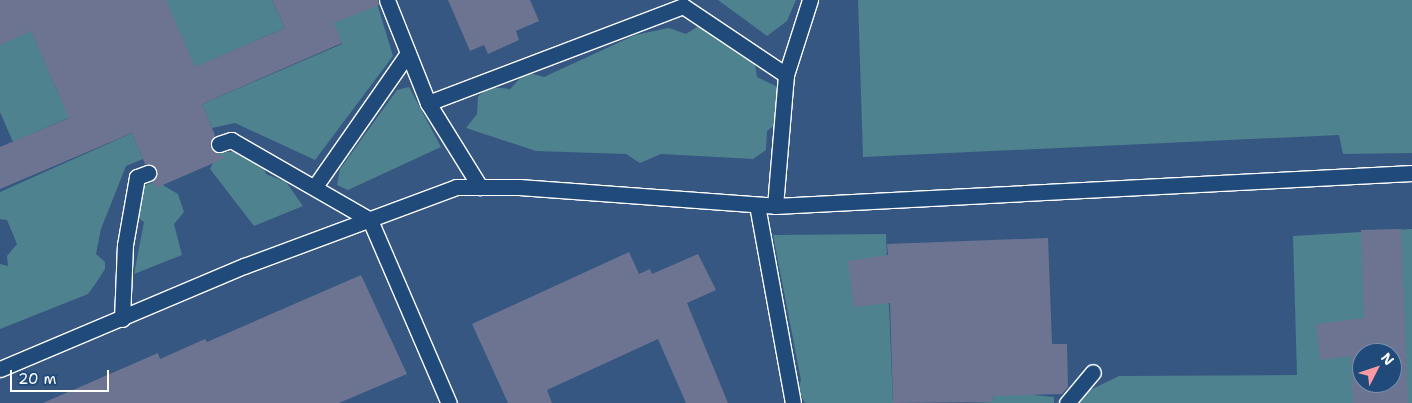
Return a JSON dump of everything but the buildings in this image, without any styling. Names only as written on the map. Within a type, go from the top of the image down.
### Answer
[{"type":"lane","points":[[387,0],[428,103],[480,187]]},
{"type":"lane","points":[[775,206],[786,75],[810,0]]},
{"type":"lane","points":[[428,103],[683,6],[786,75]]},
{"type":"lane","points":[[316,185],[408,53]]},
{"type":"lane","points":[[219,144],[231,140],[316,185],[370,220],[449,403]]},
{"type":"lane","points":[[122,319],[125,245],[137,177],[148,173]]},
{"type":"lane","points":[[0,369],[244,266],[456,187],[775,206],[1412,173]]},
{"type":"lane","points":[[757,205],[793,403]]},
{"type":"lane","points":[[1067,403],[1092,372]]},
{"type":"shaded area","points":[[0,0],[1412,0],[1412,403],[0,403]]},
{"type":"green space","points":[[18,0],[59,95],[119,96],[13,142],[0,112],[0,45],[8,41]]},
{"type":"green space","points":[[166,0],[272,0],[285,28],[184,72]]},
{"type":"green space","points":[[376,0],[393,56],[315,160],[235,123],[212,128],[202,104],[342,44],[328,9]]},
{"type":"green space","points":[[718,0],[796,0],[787,21],[767,36]]},
{"type":"green space","points":[[858,0],[1412,0],[1412,153],[1343,154],[1339,135],[863,157]]},
{"type":"green space","points":[[700,25],[754,59],[757,77],[780,88],[781,120],[767,131],[766,150],[753,159],[661,154],[640,163],[626,154],[536,151],[466,128],[477,114],[478,96],[491,87],[510,89],[526,72],[544,77],[635,35],[669,28],[686,34]]},
{"type":"green space","points":[[409,87],[441,147],[348,190],[337,185],[340,169],[397,90]]},
{"type":"green space","points":[[132,133],[143,159],[126,166],[101,229],[96,254],[105,262],[105,269],[96,283],[88,294],[0,329],[0,264],[8,266],[7,256],[17,244],[7,220],[0,219],[0,192]]},
{"type":"green space","points":[[238,151],[262,163],[266,174],[286,182],[303,206],[254,226],[210,169],[218,153]]},
{"type":"green space","points":[[156,181],[178,194],[184,212],[174,224],[182,255],[134,274],[144,222],[138,218],[134,200],[141,187]]},
{"type":"green space","points":[[1412,229],[1412,403],[1079,403],[1086,392],[1119,376],[1297,375],[1293,236]]},
{"type":"green space","points":[[886,234],[893,403],[805,403],[798,390],[801,380],[773,235]]},
{"type":"green space","points":[[1032,387],[1033,395],[1054,397],[1054,403],[968,403],[993,402],[994,388]]}]
